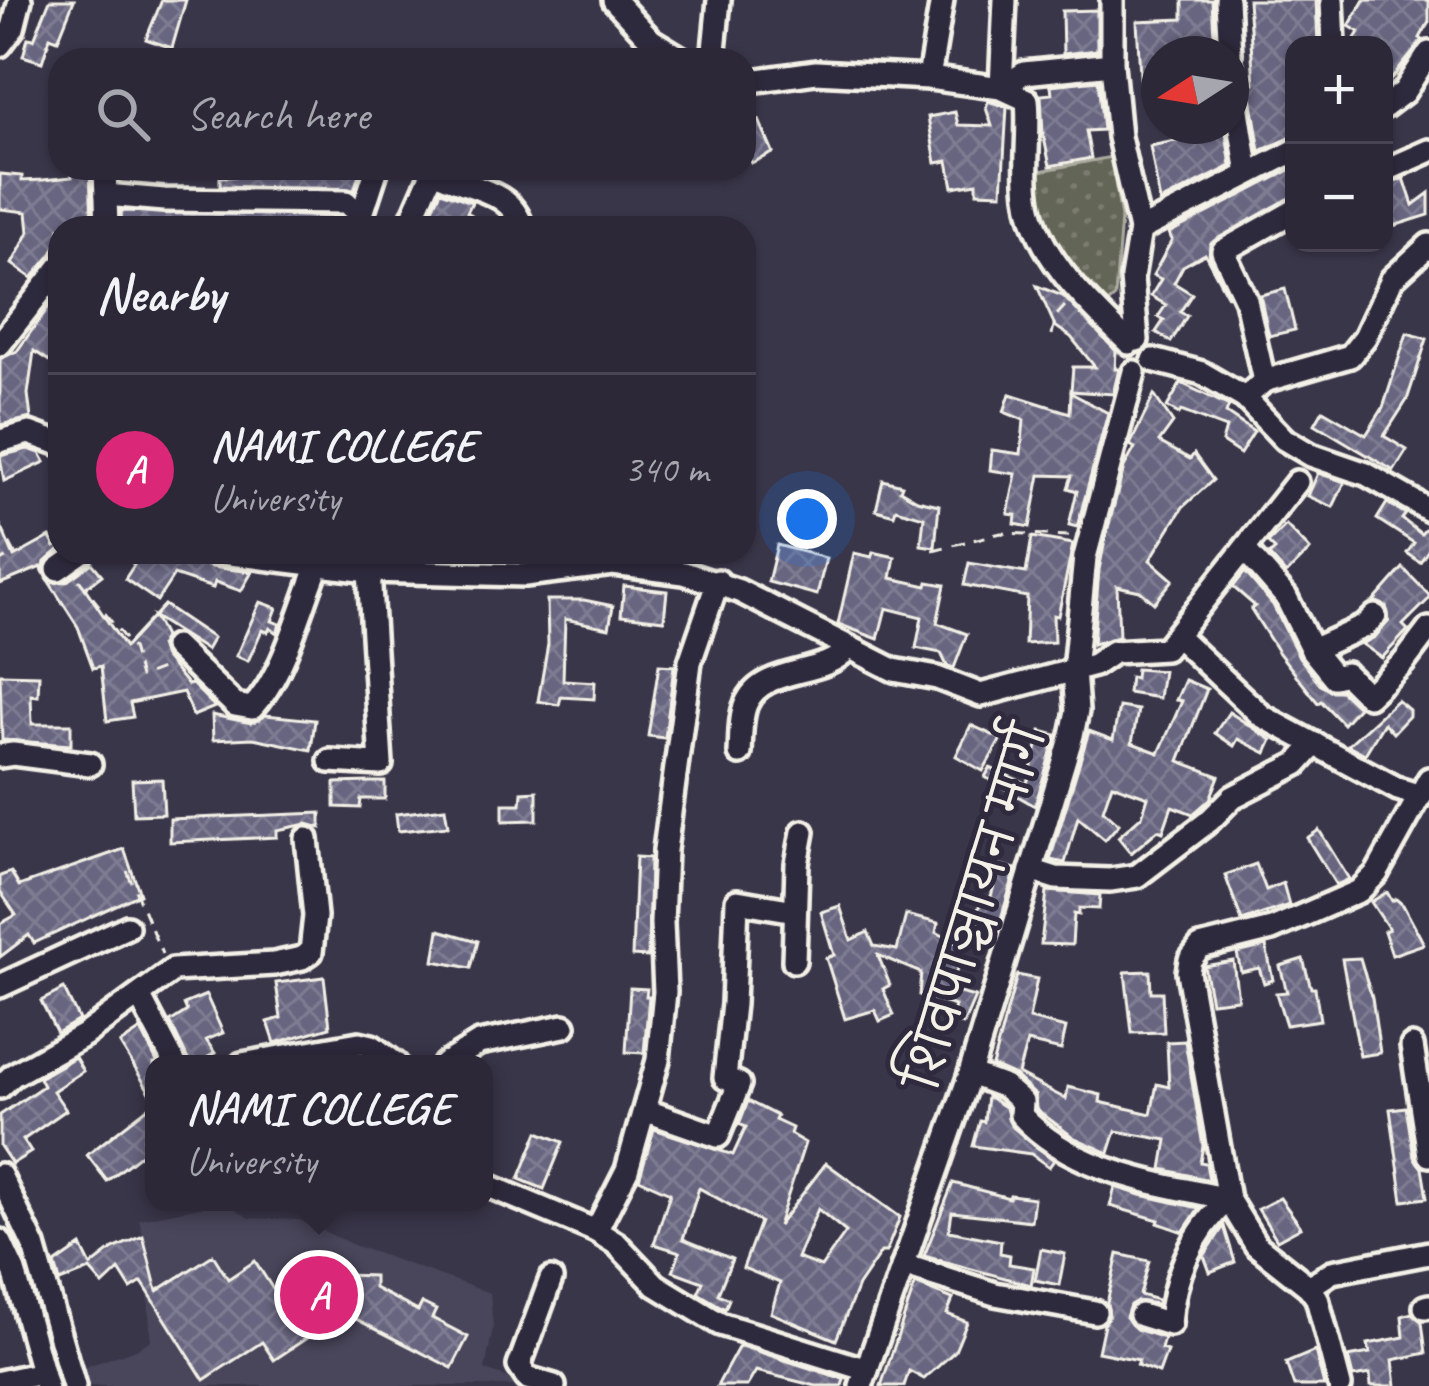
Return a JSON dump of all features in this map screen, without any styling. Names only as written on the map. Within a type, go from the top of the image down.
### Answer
[{"type":"street","points":[[0,45],[13,28],[20,0]]},
{"type":"street","points":[[614,0],[650,40],[664,48]]},
{"type":"street","points":[[713,48],[719,0]]},
{"type":"street","points":[[928,78],[942,0]]},
{"type":"street","points":[[1001,88],[1005,0]]},
{"type":"street","points":[[1112,0],[1119,137],[1141,230],[1132,278],[1133,342]]},
{"type":"street","points":[[1227,0],[1229,36]]},
{"type":"street","points":[[1332,0],[1333,36]]},
{"type":"street","points":[[1333,36],[1348,0]]},
{"type":"street","points":[[1393,100],[1404,92],[1429,53]]},
{"type":"street","points":[[1001,88],[1024,73],[1112,64]]},
{"type":"street","points":[[756,80],[816,71],[928,78],[1001,88],[1027,100],[1030,212],[1048,249],[1078,291],[1133,342],[1150,346],[1144,366],[1202,373],[1245,398],[1284,439],[1311,455],[1366,474],[1429,510]]},
{"type":"street","points":[[1243,144],[1248,174]]},
{"type":"street","points":[[1393,167],[1429,151]]},
{"type":"street","points":[[1141,230],[1285,156]]},
{"type":"street","points":[[105,180],[107,216]]},
{"type":"street","points":[[363,216],[373,180]]},
{"type":"street","points":[[413,216],[428,180]]},
{"type":"street","points":[[463,180],[481,186],[519,216]]},
{"type":"street","points":[[106,195],[346,202],[356,216]]},
{"type":"street","points":[[1264,381],[1246,301],[1223,251],[1285,216]]},
{"type":"street","points":[[1245,398],[1264,381],[1350,356],[1365,337],[1392,279],[1427,250]]},
{"type":"street","points":[[0,344],[48,282]]},
{"type":"street","name":"शिवपाञ्चायन मार्ग","points":[[864,1378],[970,1074],[1077,711],[1075,670],[1089,545],[1144,366]]},
{"type":"street","points":[[0,441],[28,433],[48,440]]},
{"type":"street","points":[[370,564],[525,575],[634,564],[718,581],[894,670],[937,678],[981,695],[1094,665],[1113,652],[1165,649],[1229,588],[1246,551],[1297,482]]},
{"type":"street","points":[[1246,551],[1286,597],[1312,650],[1334,677],[1346,674],[1367,696],[1429,629]]},
{"type":"street","points":[[58,569],[65,564]]},
{"type":"street","points":[[182,653],[235,705],[252,708],[275,672],[319,564]]},
{"type":"street","points":[[330,761],[381,764],[356,564]]},
{"type":"street","points":[[596,1232],[627,1171],[646,1111],[662,1026],[665,850],[690,662],[718,581]]},
{"type":"street","points":[[1312,650],[1365,620]]},
{"type":"street","points":[[1178,636],[1262,716],[1315,744],[1355,780],[1426,793],[1377,873],[1359,891],[1272,928],[1196,951],[1188,972],[1228,1199],[1256,1245],[1309,1287],[1323,1312],[1340,1386]]},
{"type":"street","points":[[740,753],[749,698],[779,677],[831,663],[847,649]]},
{"type":"street","points":[[1030,870],[1056,878],[1137,876],[1233,797],[1297,764],[1315,744]]},
{"type":"street","points":[[0,756],[90,764]]},
{"type":"street","points":[[794,961],[797,864],[803,832]]},
{"type":"street","points":[[0,1087],[140,998],[173,970],[274,964],[311,952],[315,916],[307,839]]},
{"type":"street","points":[[646,1111],[718,1136],[740,1084],[724,1078],[737,901],[795,911]]},
{"type":"street","points":[[0,986],[127,927]]},
{"type":"street","points":[[140,998],[170,1055]]},
{"type":"street","points":[[459,1055],[479,1042],[564,1026]]},
{"type":"street","points":[[307,1055],[359,1043],[384,1055]]},
{"type":"street","points":[[1412,1046],[1429,1155]]},
{"type":"street","points":[[970,1074],[1005,1087],[1022,1102],[1021,1115],[1032,1127],[1086,1161],[1228,1199]]},
{"type":"street","points":[[0,1175],[34,1246],[74,1386]]},
{"type":"street","points":[[493,1188],[617,1244],[656,1286],[698,1312],[864,1378]]},
{"type":"street","points":[[1141,1315],[1170,1324],[1175,1282],[1207,1221],[1228,1199]]},
{"type":"street","points":[[0,1241],[14,1271],[44,1380],[0,1382]]},
{"type":"street","points":[[1309,1287],[1332,1272],[1429,1252]]},
{"type":"street","points":[[903,1265],[995,1294],[1095,1312]]},
{"type":"street","points":[[551,1279],[519,1366],[527,1378],[554,1386]]},
{"type":"path","points":[[1052,335],[1056,316],[1078,291]]},
{"type":"path","points":[[0,525],[15,554],[0,561]]},
{"type":"path","points":[[933,550],[1016,532],[1067,534],[1089,545]]},
{"type":"path","points":[[58,569],[68,585],[79,580],[114,623],[132,648],[140,676],[182,653]]},
{"type":"path","points":[[127,871],[173,970]]},
{"type":"shaded area","points":[[179,1211],[238,1211],[249,1218],[299,1220],[356,1246],[490,1293],[493,1328],[485,1370],[534,1386],[81,1386],[76,1370],[151,1340],[148,1297],[152,1273],[139,1219]]},
{"type":"green space","points":[[1111,157],[1121,218],[1115,297],[1102,308],[1057,245],[1030,173]]},
{"type":"building","points":[[50,0],[74,0],[58,40],[50,37],[42,62],[23,56]]},
{"type":"building","points":[[162,0],[186,0],[172,48],[146,39]]},
{"type":"building","points":[[1183,0],[1212,0],[1214,36],[1141,36],[1141,93],[1137,21],[1183,19]]},
{"type":"building","points":[[1248,0],[1316,0],[1318,36],[1285,36],[1285,140],[1260,151],[1249,84],[1254,83]]},
{"type":"building","points":[[1364,0],[1429,0],[1423,40],[1393,77],[1393,36],[1357,36],[1359,32],[1349,26]]},
{"type":"building","points":[[1097,10],[1097,50],[1063,54],[1062,11]]},
{"type":"building","points":[[1098,80],[1103,130],[1086,131],[1091,158],[1050,166],[1041,95],[1052,94],[1051,85]]},
{"type":"building","points":[[988,101],[1007,107],[1002,193],[977,192],[977,183],[953,187],[948,161],[936,163],[928,117],[955,112],[958,125],[992,126]]},
{"type":"building","points":[[756,121],[773,153],[756,161]]},
{"type":"building","points":[[1228,144],[1231,166],[1160,202],[1150,146]]},
{"type":"building","points":[[1285,173],[1285,201],[1210,244],[1209,257],[1228,297],[1205,254],[1183,266],[1174,283],[1192,294],[1180,312],[1187,316],[1171,342],[1156,332],[1166,305],[1151,296],[1161,279],[1153,275],[1172,240],[1169,233]]},
{"type":"building","points":[[0,174],[22,176],[22,181],[90,180],[92,216],[48,216],[48,259],[32,278],[12,264],[29,232],[27,212],[0,209]]},
{"type":"building","points":[[1404,178],[1413,205],[1429,193],[1429,215],[1393,226],[1393,182]]},
{"type":"building","points":[[220,180],[357,180],[354,190],[220,186]]},
{"type":"building","points":[[441,191],[472,202],[467,212],[472,216],[430,216]]},
{"type":"building","points":[[121,211],[304,216],[121,216]]},
{"type":"building","points":[[1037,286],[1063,296],[1116,351],[1115,369],[1119,369],[1113,394],[1071,391],[1073,367],[1095,367],[1071,337],[1055,326]]},
{"type":"building","points":[[1285,289],[1295,330],[1269,336],[1260,295]]},
{"type":"building","points":[[48,308],[48,360],[34,351],[28,394],[31,418],[0,425],[0,359],[17,351]]},
{"type":"building","points":[[1407,333],[1427,339],[1407,400],[1384,436],[1407,450],[1394,471],[1315,424],[1323,410],[1366,435],[1383,408]]},
{"type":"building","points":[[1181,383],[1229,406],[1226,413],[1254,432],[1240,454],[1222,442],[1226,428],[1167,407]]},
{"type":"building","points":[[1071,393],[1108,413],[1077,527],[1069,525],[1077,491],[1068,488],[1072,476],[1040,475],[1030,527],[1015,524],[1016,515],[1008,514],[1016,474],[990,470],[992,450],[1021,454],[1024,420],[1004,412],[1010,394],[1070,413]]},
{"type":"building","points":[[1154,395],[1173,423],[1159,442],[1190,459],[1194,454],[1213,480],[1183,507],[1150,560],[1173,580],[1154,603],[1140,591],[1117,586],[1119,637],[1093,644],[1106,536],[1124,467],[1135,448],[1130,445]]},
{"type":"building","points":[[28,449],[40,453],[45,462],[4,481],[0,456]]},
{"type":"building","points":[[1318,473],[1345,482],[1333,507],[1308,496]]},
{"type":"building","points":[[883,480],[902,485],[900,490],[917,500],[939,505],[935,547],[921,545],[924,517],[896,509],[894,515],[876,510]]},
{"type":"building","points":[[1387,503],[1406,514],[1402,519],[1421,534],[1429,525],[1429,549],[1420,562],[1407,553],[1414,543],[1377,519]]},
{"type":"building","points":[[0,524],[14,557],[48,538],[43,571],[41,567],[0,584]]},
{"type":"building","points":[[1286,525],[1310,550],[1286,574],[1269,555],[1275,550],[1268,543]]},
{"type":"building","points":[[1032,537],[1073,544],[1058,616],[1053,615],[1054,642],[1025,644],[1027,597],[964,585],[969,563],[1026,573]]},
{"type":"building","points":[[777,545],[826,558],[817,595],[768,582]]},
{"type":"building","points":[[873,552],[895,557],[891,578],[945,585],[937,623],[967,634],[954,668],[947,666],[941,653],[916,648],[922,617],[886,608],[878,639],[838,624],[854,553],[872,557]]},
{"type":"building","points":[[93,564],[102,575],[85,588],[125,647],[164,605],[213,638],[206,650],[154,617],[164,637],[160,645],[164,657],[215,707],[193,716],[183,692],[130,703],[133,717],[107,721],[101,666],[93,668],[78,627],[48,580],[66,582]]},
{"type":"building","points":[[205,564],[252,572],[241,591],[174,575],[157,601],[125,579],[134,565]]},
{"type":"building","points":[[1403,568],[1429,599],[1403,625],[1408,630],[1382,658],[1362,644],[1389,621],[1386,606],[1374,601]]},
{"type":"building","points":[[1245,572],[1273,605],[1299,657],[1322,686],[1341,691],[1358,707],[1343,724],[1318,703],[1278,652],[1251,609],[1255,606],[1233,587]]},
{"type":"building","points":[[624,586],[667,591],[664,620],[621,615]]},
{"type":"building","points":[[547,600],[613,606],[609,628],[565,619],[563,680],[595,682],[594,699],[561,697],[559,705],[538,701],[548,644]]},
{"type":"building","points":[[260,602],[277,608],[272,621],[280,624],[277,633],[262,630],[248,661],[236,656]]},
{"type":"building","points":[[659,665],[674,666],[665,738],[648,736]]},
{"type":"building","points":[[1136,669],[1163,671],[1159,698],[1128,693]]},
{"type":"building","points":[[0,674],[39,675],[38,696],[31,695],[32,724],[71,724],[71,745],[2,740]]},
{"type":"building","points":[[1185,680],[1207,689],[1179,761],[1219,776],[1210,799],[1193,814],[1172,806],[1163,832],[1158,830],[1131,853],[1118,837],[1142,816],[1148,797],[1112,784],[1103,810],[1119,824],[1105,840],[1078,817],[1065,863],[1050,860],[1089,731],[1113,740],[1119,707],[1138,710],[1132,743],[1159,753],[1182,701],[1176,700]]},
{"type":"building","points":[[1397,700],[1409,716],[1393,733],[1384,723],[1365,754],[1348,745]]},
{"type":"building","points":[[1229,712],[1272,740],[1266,753],[1238,739],[1234,746],[1215,733]]},
{"type":"building","points":[[212,715],[251,723],[266,715],[315,720],[311,750],[253,738],[213,740]]},
{"type":"building","points":[[971,725],[1001,739],[983,771],[956,756]]},
{"type":"building","points":[[1041,731],[1056,735],[1035,806],[985,777],[990,768],[1027,784]]},
{"type":"building","points":[[162,779],[164,814],[134,815],[132,780]]},
{"type":"building","points":[[385,782],[385,799],[361,799],[360,808],[335,807],[335,783]]},
{"type":"building","points":[[537,791],[537,820],[503,821],[503,804],[521,804],[522,792]]},
{"type":"building","points":[[445,808],[448,826],[398,831],[396,814]]},
{"type":"building","points":[[321,813],[321,828],[307,824],[277,830],[277,837],[170,842],[170,819]]},
{"type":"building","points":[[1319,830],[1349,879],[1336,885],[1307,838]]},
{"type":"building","points":[[124,849],[140,894],[34,943],[29,935],[0,957],[0,924],[16,915],[0,891],[0,876],[11,872],[19,886]]},
{"type":"building","points":[[636,857],[650,858],[648,957],[632,956]]},
{"type":"building","points":[[1256,864],[1266,890],[1283,883],[1289,905],[1242,921],[1225,875]]},
{"type":"building","points":[[1000,865],[1016,869],[996,935],[976,928],[976,916],[981,900],[989,903]]},
{"type":"building","points":[[1047,891],[1100,895],[1099,909],[1079,908],[1079,915],[1074,914],[1072,945],[1041,944]]},
{"type":"building","points":[[1387,892],[1392,901],[1403,905],[1424,944],[1392,955],[1384,931],[1389,929],[1371,902]]},
{"type":"building","points":[[840,906],[851,940],[868,932],[874,946],[897,950],[906,915],[938,923],[936,932],[963,946],[951,991],[975,997],[963,1025],[951,1019],[955,1006],[919,995],[921,973],[878,955],[890,985],[883,989],[894,1015],[880,1021],[875,1010],[845,1019],[826,958],[834,955],[821,912]]},
{"type":"building","points":[[439,930],[478,941],[471,968],[434,961]]},
{"type":"building","points":[[1266,946],[1273,980],[1264,983],[1259,968],[1241,972],[1237,953]]},
{"type":"building","points":[[1360,958],[1380,1053],[1360,1056],[1342,959]]},
{"type":"building","points":[[1303,959],[1311,988],[1315,988],[1320,1020],[1286,1025],[1276,993],[1287,992],[1280,966]]},
{"type":"building","points":[[1233,961],[1238,999],[1211,1002],[1204,966]]},
{"type":"building","points":[[1150,971],[1151,992],[1162,992],[1164,1032],[1132,1033],[1125,972]]},
{"type":"building","points":[[1017,975],[1037,979],[1029,1019],[1066,1028],[1061,1050],[1027,1042],[1018,1074],[1066,1099],[1068,1087],[1101,1095],[1100,1102],[1151,1114],[1157,1084],[1169,1087],[1167,1042],[1185,1041],[1203,1146],[1200,1162],[1206,1163],[1209,1180],[1162,1169],[1167,1140],[1116,1131],[1109,1153],[1073,1137],[1036,1109],[1035,1095],[1015,1076],[992,1066]]},
{"type":"building","points":[[324,977],[330,1027],[275,1043],[268,1022],[281,1018],[276,983]]},
{"type":"building","points":[[630,988],[647,989],[649,996],[644,1053],[626,1052]]},
{"type":"building","points":[[64,989],[79,1020],[57,1033],[41,1001]]},
{"type":"building","points":[[206,995],[223,1033],[206,1040],[215,1053],[186,1055],[170,1022],[187,1011],[184,1004]]},
{"type":"building","points":[[141,1030],[154,1055],[145,1055],[145,1084],[120,1044]]},
{"type":"building","points":[[75,1057],[83,1071],[53,1091],[66,1110],[23,1140],[31,1152],[12,1164],[0,1146],[0,1115],[43,1086],[39,1078]]},
{"type":"building","points":[[987,1096],[1006,1108],[1011,1126],[1054,1160],[1049,1167],[1031,1154],[973,1146],[980,1121],[984,1122]]},
{"type":"building","points":[[748,1101],[777,1116],[775,1120],[792,1128],[790,1134],[805,1143],[778,1226],[826,1163],[900,1217],[886,1252],[881,1252],[858,1286],[836,1340],[771,1313],[780,1283],[743,1268],[760,1222],[699,1188],[683,1239],[732,1259],[718,1294],[729,1299],[725,1309],[698,1293],[703,1282],[673,1271],[680,1252],[654,1244],[670,1193],[639,1179],[654,1129],[733,1155],[746,1127],[739,1124]],"holes":[[[818,1209],[846,1232],[821,1267],[797,1258]]]},
{"type":"building","points":[[1406,1107],[1427,1198],[1403,1201],[1390,1109]]},
{"type":"building","points":[[145,1110],[145,1151],[107,1181],[87,1155]]},
{"type":"building","points":[[538,1132],[563,1142],[544,1189],[519,1179]]},
{"type":"building","points":[[953,1183],[1009,1198],[1034,1198],[1031,1221],[952,1212],[949,1231],[1001,1241],[1000,1253],[1010,1255],[1009,1264],[1034,1268],[1031,1285],[924,1256]]},
{"type":"building","points":[[1115,1187],[1199,1208],[1183,1232],[1110,1206]]},
{"type":"building","points":[[1280,1198],[1301,1227],[1277,1240],[1258,1209]]},
{"type":"building","points":[[1224,1226],[1235,1262],[1210,1272],[1204,1256]]},
{"type":"building","points":[[143,1236],[157,1291],[213,1255],[228,1279],[255,1261],[285,1308],[324,1282],[340,1306],[343,1275],[374,1276],[374,1288],[418,1311],[422,1303],[436,1310],[432,1318],[468,1337],[452,1368],[344,1313],[274,1360],[262,1342],[204,1380],[142,1282],[131,1289],[119,1270],[103,1285],[90,1270],[60,1282],[55,1264],[81,1246],[91,1266],[113,1249]]},
{"type":"building","points":[[1041,1249],[1065,1254],[1059,1285],[1035,1280]]},
{"type":"building","points":[[1118,1254],[1149,1261],[1140,1295],[1158,1300],[1157,1304],[1137,1301],[1126,1317],[1136,1329],[1164,1338],[1161,1349],[1167,1351],[1159,1373],[1137,1365],[1139,1360],[1098,1352]]},
{"type":"building","points":[[915,1284],[953,1299],[947,1314],[967,1322],[955,1351],[924,1379],[909,1371],[904,1386],[881,1386]]},
{"type":"building","points":[[1412,1313],[1422,1322],[1426,1353],[1393,1360],[1396,1386],[1371,1386],[1370,1374],[1353,1377],[1348,1357],[1370,1353],[1368,1344],[1404,1337],[1402,1316]]},
{"type":"building","points":[[739,1346],[844,1379],[842,1386],[816,1386],[756,1371],[747,1386],[717,1386]]},
{"type":"building","points":[[1315,1351],[1324,1386],[1294,1386],[1286,1363]]},
{"type":"place","name":"NAMI COLLEGE","points":[[319,1295]]}]
